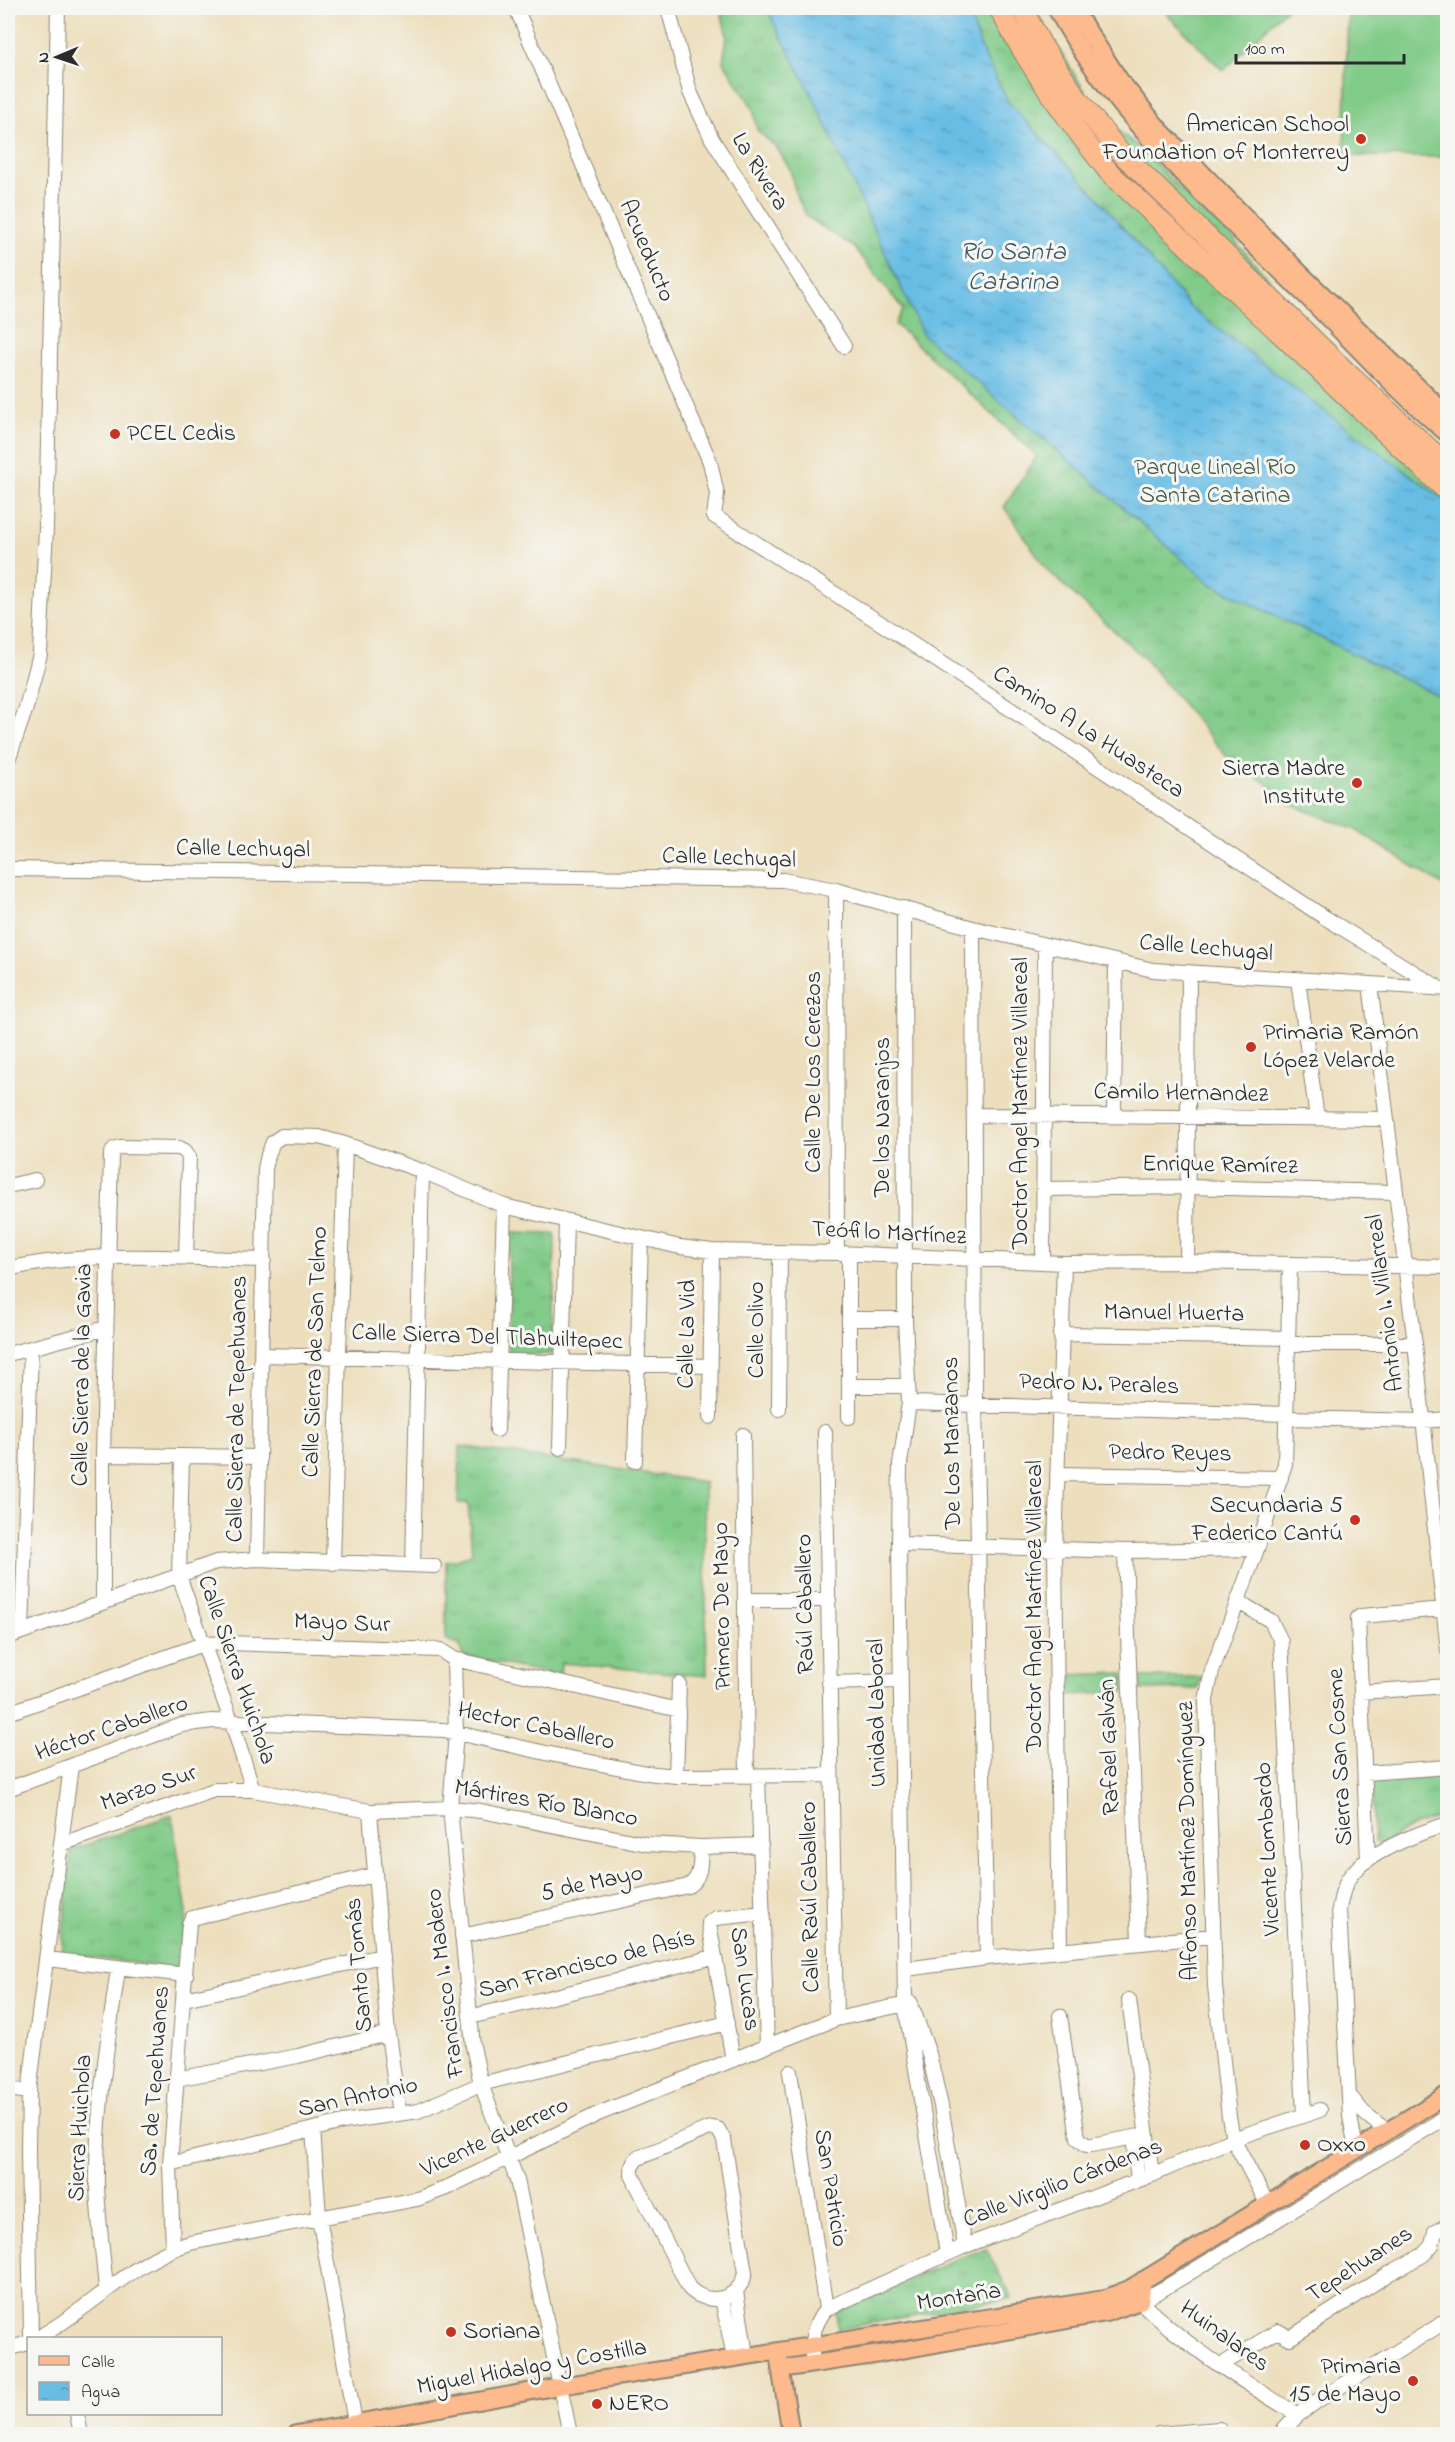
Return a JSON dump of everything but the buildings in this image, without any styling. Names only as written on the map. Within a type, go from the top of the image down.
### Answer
[{"type":"highway","points":[[999,8],[1030,64],[1064,116],[1109,172],[1448,492]]},
{"type":"highway","points":[[1022,8],[1047,53],[1077,98],[1118,150],[1341,367],[1448,466]]},
{"type":"main road","points":[[1056,8],[1100,78],[1137,124],[1264,255],[1448,434]]},
{"type":"main road","points":[[1072,8],[1119,79],[1159,129],[1306,279],[1448,416]]},
{"type":"main road","name":"Montaña","points":[[780,2369],[868,2356],[1113,2311],[1137,2290],[1267,2203],[1448,2094]]},
{"type":"main road","name":"Montaña","points":[[777,2350],[1104,2299],[1137,2290]]},
{"type":"main road","points":[[866,2337],[868,2356]]},
{"type":"main road","points":[[777,2350],[791,2434]]},
{"type":"main road","name":"Miguel Hidalgo y Costilla","points":[[296,2434],[356,2429],[560,2386],[777,2350]]},
{"type":"street","points":[[8,760],[27,708],[40,654],[46,528],[58,8]]},
{"type":"street","name":"Acueducto","points":[[516,8],[710,462],[717,494],[714,516]]},
{"type":"street","name":"La Rivera","points":[[668,8],[690,92],[712,140],[844,346]]},
{"type":"street","name":"Camino A La Huasteca","points":[[714,516],[882,624],[1324,917],[1442,988]]},
{"type":"street","name":"Calle Lechugal","points":[[8,869],[783,880],[836,890],[973,928],[1153,970],[1442,988]]},
{"type":"street","name":"Calle De Los Cerezos","points":[[836,890],[843,1254],[850,1319],[849,1417]]},
{"type":"street","name":"De los Naranjos","points":[[904,908],[905,1319],[909,1403],[906,1432]]},
{"type":"street","name":"De Los Manzanos","points":[[973,928],[975,1404],[987,1958]]},
{"type":"street","name":"Doctor Angel Martínez Villareal","points":[[1043,1262],[1045,945]]},
{"type":"street","points":[[1114,1115],[1116,962]]},
{"type":"street","points":[[1187,1262],[1189,972]]},
{"type":"street","points":[[1298,980],[1317,1118]]},
{"type":"street","name":"Antonio I. Villarreal","points":[[1370,984],[1415,1344],[1448,1651]]},
{"type":"street","name":"Camilo Hernandez","points":[[974,1115],[1387,1119]]},
{"type":"street","name":"Calle Sierra de Tepehuanes","points":[[257,1559],[268,1155],[273,1142],[282,1136],[319,1137],[345,1143]]},
{"type":"street","name":"Teófilo Martínez","points":[[345,1143],[504,1206],[680,1247],[712,1251],[1064,1263],[1187,1262],[1448,1268]]},
{"type":"street","name":"Calle Sierra de San Telmo","points":[[333,1563],[345,1143]]},
{"type":"street","name":"Calle Sierra de la Gavia","points":[[103,1602],[106,1328],[111,1155],[114,1149],[120,1147],[179,1148],[189,1157],[186,1258]]},
{"type":"street","points":[[413,1565],[422,1172]]},
{"type":"street","points":[[8,1186],[35,1180]]},
{"type":"street","name":"Enrique Ramírez","points":[[1044,1189],[1187,1187],[1395,1192]]},
{"type":"street","points":[[497,1430],[504,1206]]},
{"type":"street","points":[[560,1448],[566,1221]]},
{"type":"street","points":[[635,1461],[640,1238]]},
{"type":"street","name":"Calle La Vid","points":[[710,1417],[712,1251]]},
{"type":"street","name":"Calle Olivo","points":[[779,1409],[780,1252]]},
{"type":"street","points":[[8,1269],[38,1262],[108,1258],[264,1260]]},
{"type":"street","name":"Doctor Angel Martínez Villareal","points":[[1060,1950],[1055,1550],[1064,1263]]},
{"type":"street","name":"Alfonso Martínez Domínguez","points":[[1267,2203],[1233,2139],[1229,2117],[1216,1998],[1206,1700],[1212,1671],[1281,1478],[1287,1446],[1290,1266]]},
{"type":"street","points":[[850,1319],[905,1319]]},
{"type":"street","points":[[8,1354],[106,1328]]},
{"type":"street","name":"Manuel Huerta","points":[[1060,1334],[1415,1344]]},
{"type":"street","points":[[22,1632],[32,1348]]},
{"type":"street","name":"Calle Sierra Del Tlahuiltepec","points":[[262,1355],[711,1366]]},
{"type":"street","points":[[849,1386],[907,1386]]},
{"type":"street","name":"Pedro N. Perales","points":[[909,1403],[1058,1406],[1423,1421],[1448,1419]]},
{"type":"street","name":"Raúl Caballero","points":[[825,1432],[831,1775]]},
{"type":"street","name":"Unidad Laboral","points":[[906,1432],[900,1464],[900,1682],[907,2000],[947,2253]]},
{"type":"street","name":"Primero De Mayo","points":[[743,1435],[745,1600],[752,1776],[761,1845],[767,2046]]},
{"type":"street","points":[[103,1455],[182,1458],[260,1457]]},
{"type":"street","name":"Calle Sierra Huichola","points":[[182,1458],[179,1576],[232,1723],[253,1790]]},
{"type":"street","name":"Pedro Reyes","points":[[1057,1474],[1281,1478]]},
{"type":"street","points":[[900,1544],[1055,1550],[1257,1550]]},
{"type":"street","name":"Rafael Galván","points":[[1125,1551],[1139,1942]]},
{"type":"street","points":[[8,1637],[216,1562],[257,1559],[434,1566]]},
{"type":"street","points":[[745,1600],[829,1600]]},
{"type":"street","name":"Vicente Lombardo","points":[[1237,1601],[1271,1622],[1281,1641],[1304,2115]]},
{"type":"street","name":"Sierra San Cosme","points":[[1356,2150],[1348,2095],[1339,1909],[1344,1887],[1350,1875],[1368,1860],[1357,1625],[1361,1616],[1443,1609]]},
{"type":"street","name":"Mayo Sur","points":[[8,1713],[203,1644],[228,1643],[440,1650],[454,1659],[679,1710]]},
{"type":"street","name":"Francisco I. Madero","points":[[454,1659],[456,1733],[450,1808],[473,2046],[481,2084],[517,2180],[570,2434]]},
{"type":"street","points":[[830,1683],[900,1682]]},
{"type":"street","points":[[676,1776],[679,1684]]},
{"type":"street","points":[[1361,1692],[1448,1686]]},
{"type":"street","name":"Héctor Caballero","points":[[8,1789],[182,1725],[212,1721],[232,1723]]},
{"type":"street","name":"Hector Caballero","points":[[232,1723],[444,1730],[647,1773],[676,1776],[831,1775]]},
{"type":"street","points":[[31,2337],[29,2092],[71,1766]]},
{"type":"street","points":[[1365,1773],[1448,1767]]},
{"type":"street","name":"Calle Raúl Caballero","points":[[831,1775],[836,2019]]},
{"type":"street","name":"Marzo Sur","points":[[62,1844],[214,1790],[253,1790]]},
{"type":"street","name":"Mártires Río Blanco","points":[[253,1790],[370,1811],[450,1808],[519,1817],[632,1842],[701,1847],[761,1845]]},
{"type":"street","name":"Santo Tomás","points":[[370,1811],[388,2034],[399,2114]]},
{"type":"street","points":[[1368,1860],[1421,1833],[1448,1824]]},
{"type":"street","name":"5 de Mayo","points":[[462,1936],[688,1886],[696,1880],[699,1872],[701,1847]]},
{"type":"street","name":"Sa. de Tepehuanes","points":[[173,2248],[170,2164],[189,1924],[192,1918],[374,1875]]},
{"type":"street","name":"San Lucas","points":[[733,2060],[709,1930],[712,1920],[763,1913]]},
{"type":"street","points":[[906,1969],[1060,1950],[1213,1936]]},
{"type":"street","points":[[184,1999],[382,1956]]},
{"type":"street","name":"San Francisco de Asís","points":[[470,2017],[714,1957]]},
{"type":"street","points":[[47,1959],[118,1969],[186,1975]]},
{"type":"street","name":"Sierra Huichola","points":[[106,2289],[97,2186],[98,2149],[101,2097],[118,1969]]},
{"type":"street","name":"Unidad Laboral","points":[[907,2000],[929,2054],[941,2106],[965,2246]]},
{"type":"street","name":"Vicente Guerrero","points":[[42,2337],[57,2334],[106,2289],[173,2248],[417,2199],[444,2189],[598,2114],[836,2019],[907,2000]]},
{"type":"street","points":[[1129,2000],[1139,2136],[1138,2180]]},
{"type":"street","points":[[1060,2016],[1078,2138],[1086,2145],[1092,2145],[1139,2136]]},
{"type":"street","name":"San Antonio","points":[[170,2164],[343,2122],[399,2114],[433,2106],[481,2084],[727,2023]]},
{"type":"street","points":[[176,2079],[298,2056],[388,2034]]},
{"type":"street","name":"San Patricio","points":[[790,2072],[826,2309]]},
{"type":"street","points":[[8,2089],[29,2092]]},
{"type":"street","points":[[1348,2095],[1363,2112],[1387,2131]]},
{"type":"street","name":"Calle Virgilio Cárdenas","points":[[826,2309],[947,2253],[1152,2175],[1233,2139],[1320,2110]]},
{"type":"street","name":"Montaña","points":[[1137,2290],[1163,2289],[1448,2116]]},
{"type":"street","points":[[1410,2118],[1417,2135]]},
{"type":"street","points":[[706,2128],[718,2129],[724,2140],[745,2273],[736,2291],[722,2299],[707,2299],[689,2288],[632,2175],[633,2162],[638,2158],[706,2128]]},
{"type":"street","points":[[313,2129],[319,2217],[356,2429]]},
{"type":"street","points":[[1139,2136],[1152,2175]]},
{"type":"street","name":"Tepehuanes","points":[[1221,2365],[1284,2335],[1422,2254],[1432,2245],[1435,2232],[1448,2225]]},
{"type":"street","name":"Huinalares","points":[[1137,2290],[1221,2365],[1298,2415]]},
{"type":"street","points":[[736,2291],[740,2356]]},
{"type":"street","points":[[722,2299],[740,2356]]},
{"type":"street","points":[[813,2364],[811,2345],[813,2331],[826,2309]]},
{"type":"street","points":[[1280,2434],[1298,2415],[1317,2401],[1448,2320]]},
{"type":"street","points":[[8,2349],[27,2343]]},
{"type":"street","points":[[77,2415],[81,2434]]},
{"type":"street","points":[[1159,2434],[1219,2429]]},
{"type":"green space","name":"Parque Lineal Río Santa Catarina","points":[[720,8],[1034,8],[1090,100],[1108,122],[1141,149],[1190,199],[1230,235],[1270,281],[1353,367],[1410,421],[1447,451],[1447,888],[1356,830],[1290,804],[1267,784],[1227,757],[1144,658],[1048,571],[1004,507],[1037,456],[895,324],[903,309],[854,247],[807,217],[796,195],[790,169],[777,148],[757,130],[753,108],[723,61],[727,36]]},
{"type":"green space","points":[[1161,8],[1287,8],[1223,71]]},
{"type":"green space","points":[[1348,8],[1447,8],[1443,157],[1344,156]]},
{"type":"green space","points":[[509,1233],[555,1234],[552,1354],[509,1355]]},
{"type":"green space","points":[[460,1446],[704,1482],[707,1676],[561,1663],[560,1676],[463,1656],[460,1646],[446,1639],[446,1561],[472,1554],[468,1503],[458,1503]]},
{"type":"green space","points":[[1124,1673],[1124,1692],[1067,1695],[1067,1675]]},
{"type":"green space","points":[[1140,1677],[1202,1677],[1197,1689],[1141,1690]]},
{"type":"green space","points":[[1446,1775],[1447,1814],[1412,1826],[1380,1846],[1374,1841],[1372,1784],[1377,1780]]},
{"type":"green space","points":[[172,1815],[187,1913],[182,1969],[61,1954],[71,1850]]},
{"type":"green space","points":[[986,2249],[1012,2298],[838,2329],[836,2313],[956,2259]]},
{"type":"water","name":"Río Santa Catarina","points":[[766,8],[967,8],[983,53],[1009,103],[1094,193],[1190,307],[1447,502],[1447,700],[1211,584],[923,335],[814,99]]},
{"type":"place","name":"American School Foundation of Monterrey","points":[[1361,139]]},
{"type":"place","name":"PCEL Cedis","points":[[115,434]]},
{"type":"place","name":"Sierra Madre Institute","points":[[1357,783]]},
{"type":"place","name":"Primaria Ramón López Velarde","points":[[1251,1047]]},
{"type":"place","name":"Secundaria 5 Federico Cantú","points":[[1355,1520]]},
{"type":"place","name":"Oxxo","points":[[1305,2145]]},
{"type":"place","name":"Soriana","points":[[451,2332]]},
{"type":"place","name":"Primaria 15 de Mayo","points":[[1413,2381]]},
{"type":"place","name":"NERO","points":[[597,2404]]}]
